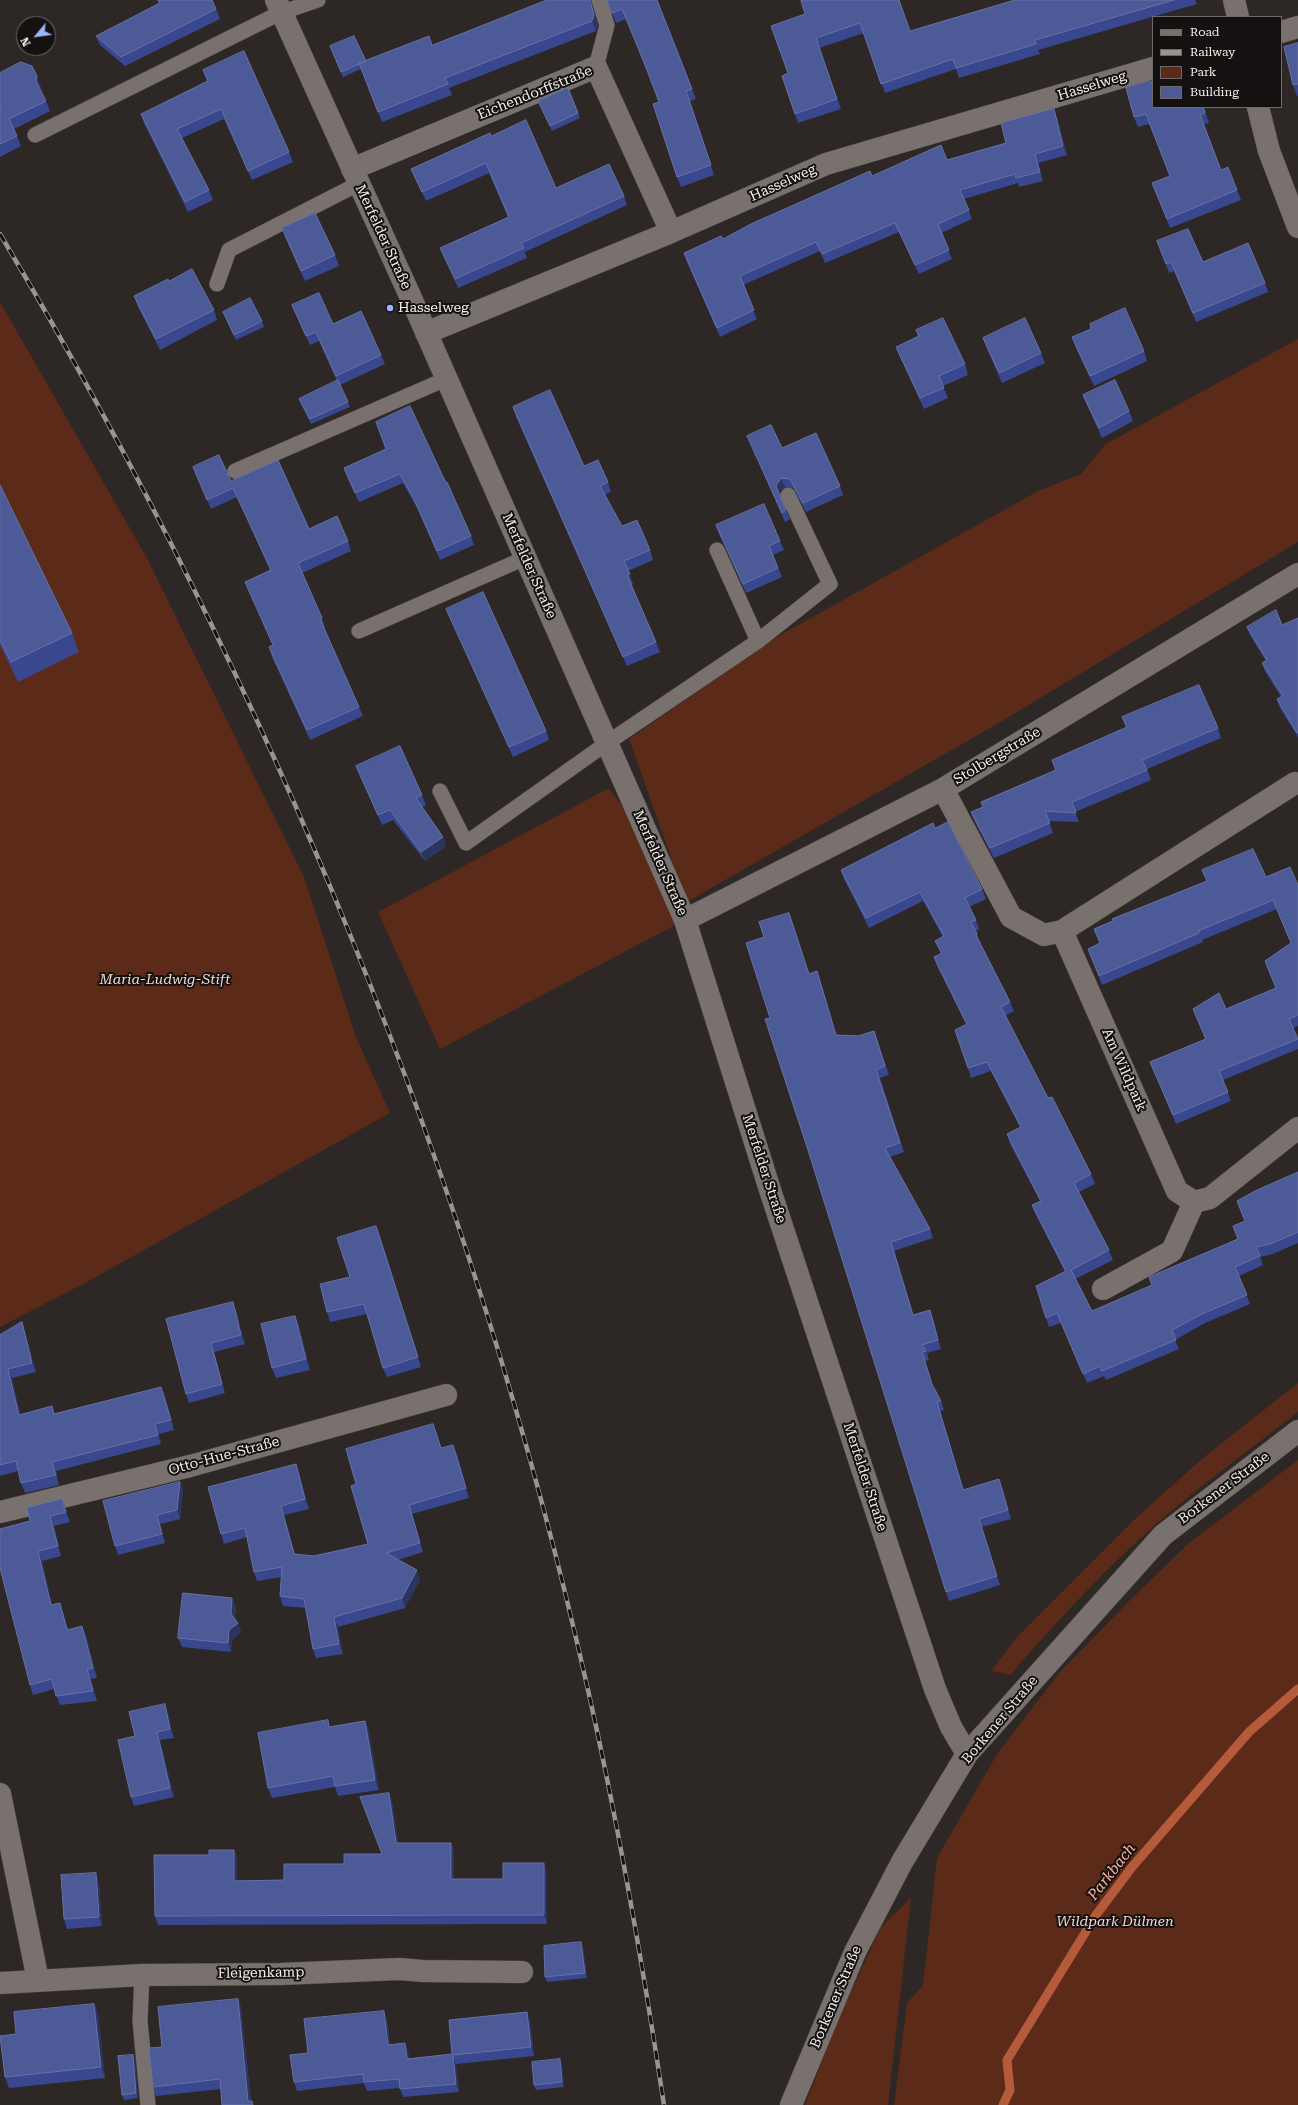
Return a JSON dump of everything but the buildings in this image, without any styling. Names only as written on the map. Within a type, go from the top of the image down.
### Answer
[{"type":"street","points":[[1234,0],[1238,16]]},
{"type":"street","name":"Merfelder Straße","points":[[278,7],[426,333],[685,920],[770,1190],[935,1690],[951,1727],[967,1754]]},
{"type":"street","points":[[1282,32],[1298,27]]},
{"type":"street","name":"Eichendorffstraße","points":[[355,176],[596,66],[671,232]]},
{"type":"street","name":"Hasselweg","points":[[426,333],[671,232],[826,164],[1152,68]]},
{"type":"street","points":[[1258,108],[1269,151],[1298,227]]},
{"type":"street","name":"Stolbergstraße","points":[[685,920],[943,789],[1298,574]]},
{"type":"street","points":[[943,789],[1012,917],[1044,935],[1062,931],[1295,783]]},
{"type":"street","name":"Am Wildpark","points":[[1062,931],[1177,1192],[1194,1202]]},
{"type":"street","points":[[1103,1288],[1172,1251],[1194,1202],[1210,1198],[1298,1128]]},
{"type":"street","name":"Otto-Hue-Straße","points":[[0,1512],[190,1466],[446,1395]]},
{"type":"street","name":"Borkener Straße","points":[[791,2105],[855,1952],[902,1862],[967,1754],[1162,1535],[1298,1431]]},
{"type":"street","points":[[0,1794],[38,1980]]},
{"type":"street","name":"Fleigenkamp","points":[[0,1983],[142,1975],[281,1974],[399,1969],[422,1971],[522,1972]]},
{"type":"lane","points":[[35,135],[278,7],[318,0]]},
{"type":"lane","points":[[596,66],[607,25],[599,0]]},
{"type":"lane","points":[[217,284],[229,250],[355,176]]},
{"type":"lane","points":[[235,472],[446,379]]},
{"type":"lane","points":[[440,791],[466,843],[607,743],[758,641],[830,584],[788,495]]},
{"type":"lane","points":[[717,550],[758,641]]},
{"type":"lane","points":[[359,631],[525,558]]},
{"type":"lane","points":[[142,1975],[140,2021],[148,2105]]},
{"type":"green space","name":"Maria-Ludwig-Stift","points":[[0,302],[147,558],[304,877],[356,1037],[390,1113],[85,1283],[0,1327]]},
{"type":"green space","points":[[1298,339],[1298,542],[1004,720],[687,902],[629,739],[775,638],[1038,491],[1081,474],[1106,444]]},
{"type":"green space","points":[[609,788],[655,851],[685,920],[440,1049],[378,912]]},
{"type":"green space","points":[[1298,1383],[1298,1412],[1160,1520],[1107,1570],[1074,1604],[1010,1675],[991,1671],[1017,1637],[1137,1517],[1203,1458]]},
{"type":"green space","name":"Wildpark Dülmen","points":[[1298,1460],[1298,2105],[894,2105],[907,2003],[923,1985],[937,1858],[997,1754],[1059,1673],[1127,1603],[1189,1543]]},
{"type":"green space","points":[[911,1898],[888,2105],[805,2105],[841,2013],[881,1927]]},
{"type":"waterway","name":"Parkbach","points":[[1003,2105],[1010,2090],[1007,2060],[1096,1915],[1132,1867],[1249,1732],[1298,1689]]},
{"type":"railway","points":[[0,234],[98,405],[189,580],[274,758],[352,939],[422,1123],[485,1310],[541,1499],[588,1690],[610,1793],[630,1897],[664,2105]]},
{"type":"place","name":"Hasselweg","points":[[390,308]]}]
